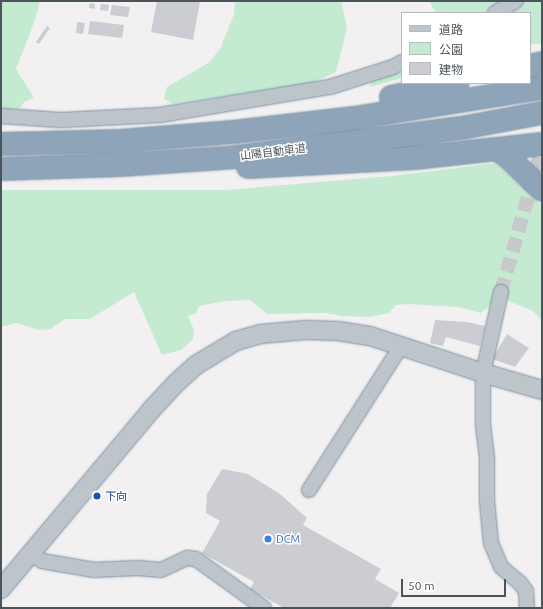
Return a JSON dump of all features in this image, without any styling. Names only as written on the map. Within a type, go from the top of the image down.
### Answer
[{"type":"highway","points":[[531,66],[542,62]]},
{"type":"highway","points":[[119,141],[418,93],[454,84]]},
{"type":"highway","points":[[1,144],[119,141],[232,132],[354,118],[542,88]]},
{"type":"highway","name":"山陽自動車道","points":[[1,169],[121,165],[237,156],[467,127],[542,113]]},
{"type":"highway","points":[[121,165],[263,168],[415,158],[536,144]]},
{"type":"highway","points":[[536,144],[525,154],[525,164],[529,171],[542,183]]},
{"type":"highway","points":[[495,149],[506,155],[542,190]]},
{"type":"street","points":[[497,12],[516,1]]},
{"type":"street","points":[[1,116],[61,120],[160,115],[330,87],[393,67],[401,63]]},
{"type":"street","points":[[501,292],[483,373],[483,425],[487,459],[487,501],[491,543],[501,567],[520,583],[526,591],[527,608]]},
{"type":"street","points":[[1,589],[32,554],[150,410],[181,379],[212,354],[236,341],[260,334],[306,330],[338,331],[370,336],[483,373],[542,390]]},
{"type":"street","points":[[309,490],[401,346]]},
{"type":"street","points":[[32,554],[42,561],[94,570],[138,568],[160,570],[187,558],[196,559],[264,608]]},
{"type":"green space","points":[[1,1],[40,1],[35,20],[16,69],[34,98],[24,102],[19,109],[1,109]]},
{"type":"green space","points":[[235,1],[341,1],[347,28],[336,72],[311,83],[173,104],[164,99],[167,87],[210,62],[221,47],[234,14]]},
{"type":"green space","points":[[429,1],[542,1],[542,43],[531,45],[531,12],[435,12]]},
{"type":"green space","points":[[401,67],[401,78],[370,87],[373,79]]},
{"type":"green space","points":[[497,163],[542,206],[542,321],[533,311],[506,300],[505,291],[481,313],[458,307],[408,304],[396,305],[389,313],[369,317],[343,316],[325,313],[267,314],[250,300],[225,301],[199,306],[196,313],[188,316],[194,330],[193,339],[181,350],[162,355],[134,292],[90,319],[65,319],[50,329],[39,330],[16,323],[1,327],[1,190],[225,190],[392,176]]},
{"type":"building","points":[[157,1],[200,1],[193,40],[151,32]]},
{"type":"building","points":[[90,3],[95,4],[95,9],[89,8]]},
{"type":"building","points":[[101,4],[109,5],[108,11],[100,10]]},
{"type":"building","points":[[112,5],[130,7],[128,17],[110,15]]},
{"type":"building","points":[[90,21],[124,25],[122,38],[88,34]]},
{"type":"building","points":[[77,22],[85,23],[83,34],[76,33]]},
{"type":"building","points":[[47,26],[50,28],[39,44],[36,42]]},
{"type":"building","points":[[435,320],[467,322],[485,326],[480,346],[446,337],[443,346],[430,343]]},
{"type":"building","points":[[507,334],[529,348],[515,367],[492,359]]},
{"type":"building","name":"DCM","points":[[222,469],[248,474],[280,494],[307,518],[303,525],[381,569],[375,579],[399,593],[390,608],[284,608],[250,589],[254,582],[202,553],[220,521],[206,513],[207,494]]},
{"type":"tunnel","points":[[501,292],[542,147]]},
{"type":"place","name":"下向","points":[[97,496]]},
{"type":"place","name":"DCM","points":[[268,539]]}]
